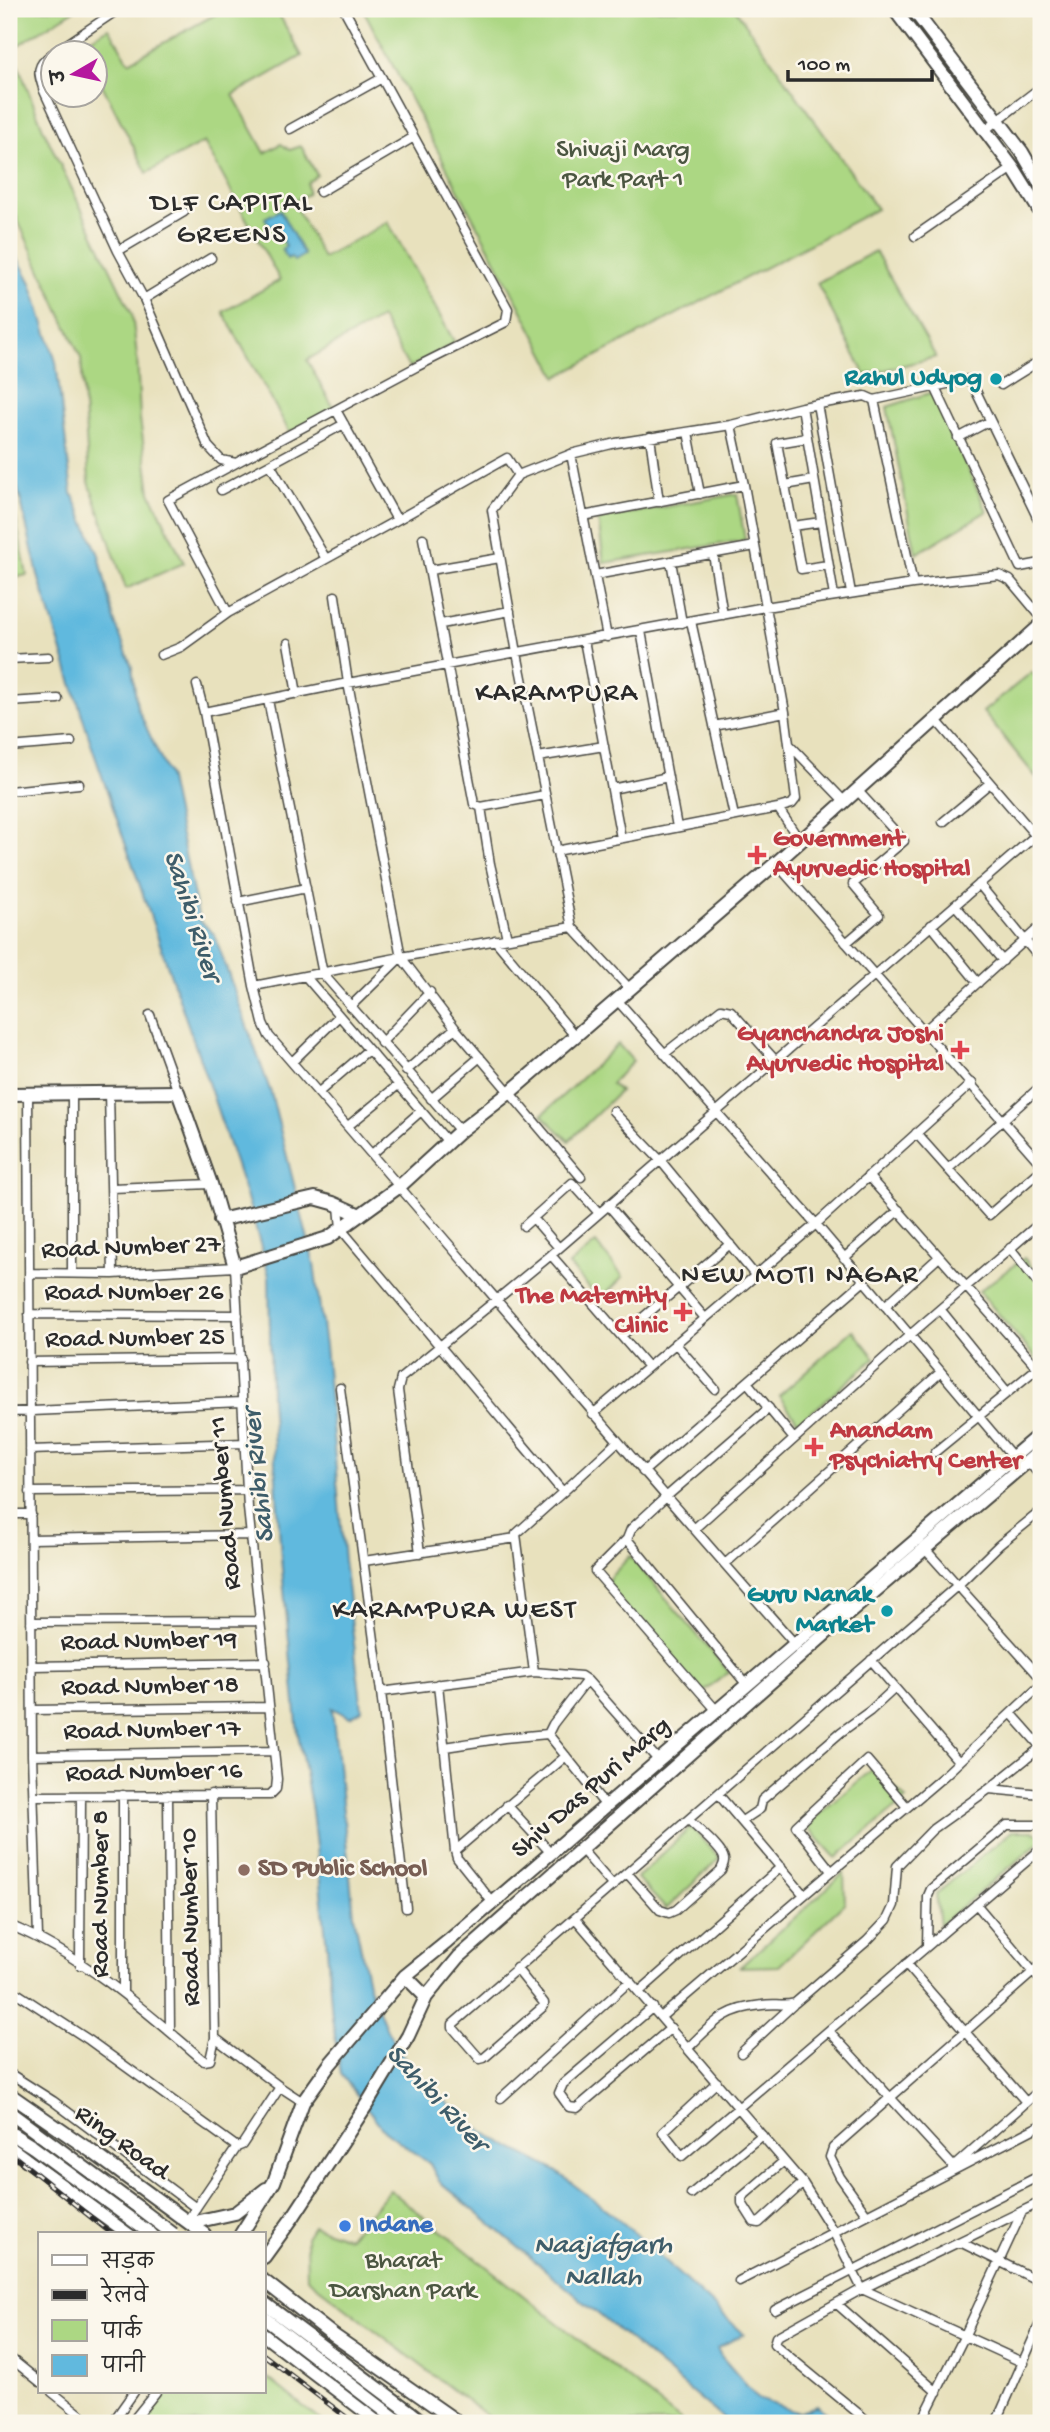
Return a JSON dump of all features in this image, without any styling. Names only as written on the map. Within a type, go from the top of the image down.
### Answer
[{"type":"main road","points":[[894,9],[1013,168],[1041,213]]},
{"type":"main road","points":[[913,9],[1022,152],[1041,186]]},
{"type":"main road","points":[[238,1266],[328,1238],[400,1186],[460,1131],[509,1093],[776,863],[1041,625]]},
{"type":"main road","points":[[9,1094],[178,1091]]},
{"type":"main road","name":"Road Number 11","points":[[178,1091],[225,1219],[238,1266]]},
{"type":"main road","points":[[225,1219],[315,1198],[360,1215]]},
{"type":"main road","name":"Shiv Das Puri Marg","points":[[247,2232],[274,2182],[303,2102],[330,2064],[405,1976],[1041,1433]]},
{"type":"main road","name":"Shiv Das Puri Marg","points":[[267,2248],[367,2104],[408,2036],[426,1997],[459,1957],[841,1620],[1041,1450]]},
{"type":"main road","points":[[405,1976],[426,1997]]},
{"type":"main road","name":"Ring Road","points":[[9,2095],[201,2232]]},
{"type":"main road","points":[[9,2112],[170,2232]]},
{"type":"main road","points":[[9,2132],[147,2232]]},
{"type":"main road","points":[[9,2147],[126,2232]]},
{"type":"main road","points":[[188,2222],[235,2213],[274,2182]]},
{"type":"main road","points":[[154,2232],[167,2220],[167,2211],[161,2201]]},
{"type":"main road","points":[[266,2283],[458,2423]]},
{"type":"main road","points":[[266,2304],[424,2423]]},
{"type":"main road","points":[[266,2320],[401,2423]]},
{"type":"main road","points":[[323,2378],[310,2360],[308,2347],[320,2333],[333,2334]]},
{"type":"main road","points":[[266,2336],[380,2423]]},
{"type":"street","points":[[76,38],[119,9]]},
{"type":"street","points":[[228,613],[168,500],[485,334],[506,322],[509,316],[508,309],[344,9]]},
{"type":"street","points":[[290,129],[383,78]]},
{"type":"street","points":[[985,130],[1041,87]]},
{"type":"street","points":[[54,108],[118,251],[144,299],[208,446],[221,460],[236,463]]},
{"type":"street","points":[[320,192],[414,137]]},
{"type":"street","points":[[915,236],[1013,168]]},
{"type":"street","points":[[118,251],[184,212]]},
{"type":"street","points":[[144,299],[211,258]]},
{"type":"street","points":[[1001,385],[1041,360]]},
{"type":"street","points":[[629,988],[572,927],[517,653],[492,510],[518,475],[571,454],[650,437],[731,425],[802,407],[865,396],[874,400],[970,379],[1041,525]]},
{"type":"street","points":[[935,387],[1020,567],[1041,563]]},
{"type":"street","points":[[874,400],[913,584]]},
{"type":"street","points":[[817,404],[851,593]]},
{"type":"street","points":[[802,407],[834,596]]},
{"type":"street","points":[[336,410],[397,520]]},
{"type":"street","points":[[958,438],[990,421]]},
{"type":"street","points":[[221,490],[344,424]]},
{"type":"street","points":[[556,851],[778,808],[792,804],[796,799],[785,712],[731,425]]},
{"type":"street","points":[[688,432],[700,494]]},
{"type":"street","points":[[650,437],[659,502]]},
{"type":"street","points":[[807,438],[776,443],[801,569],[828,565]]},
{"type":"street","points":[[571,454],[607,636]]},
{"type":"street","points":[[161,655],[181,647],[228,613],[508,458],[518,475]]},
{"type":"street","points":[[270,464],[326,559]]},
{"type":"street","points":[[785,485],[814,480]]},
{"type":"street","points":[[583,516],[744,485]]},
{"type":"street","points":[[793,526],[821,522]]},
{"type":"street","points":[[423,538],[474,804],[481,807],[545,795]]},
{"type":"street","points":[[595,575],[755,546]]},
{"type":"street","points":[[712,554],[723,615]]},
{"type":"street","points":[[430,570],[500,558]]},
{"type":"street","points":[[671,561],[714,726],[734,816]]},
{"type":"street","points":[[204,712],[765,607],[913,584],[999,575],[1010,580],[1041,617]]},
{"type":"street","points":[[335,596],[348,683],[401,957],[455,1028],[581,1177]]},
{"type":"street","points":[[441,624],[510,611]]},
{"type":"street","points":[[641,631],[677,827]]},
{"type":"street","points":[[584,640],[621,838]]},
{"type":"street","points":[[288,643],[298,694]]},
{"type":"street","points":[[9,659],[48,657]]},
{"type":"street","points":[[197,685],[254,986],[265,1029],[617,1442],[795,1644]]},
{"type":"street","points":[[9,702],[58,699]]},
{"type":"street","points":[[268,700],[323,974],[460,1131]]},
{"type":"street","points":[[714,726],[785,712]]},
{"type":"street","points":[[420,1553],[398,1384],[401,1378],[551,1255],[979,884],[1038,839],[936,720]]},
{"type":"street","points":[[9,747],[71,742]]},
{"type":"street","points":[[790,745],[844,801]]},
{"type":"street","points":[[538,757],[604,746]]},
{"type":"street","points":[[612,789],[668,777]]},
{"type":"street","points":[[943,822],[990,783]]},
{"type":"street","points":[[9,792],[79,784]]},
{"type":"street","points":[[846,943],[879,915],[853,884],[904,841],[857,790]]},
{"type":"street","points":[[481,807],[490,864],[508,938]]},
{"type":"street","points":[[778,808],[800,841]]},
{"type":"street","points":[[776,863],[1041,1164]]},
{"type":"street","points":[[979,884],[1041,960]]},
{"type":"street","points":[[238,902],[306,888]]},
{"type":"street","points":[[955,905],[1003,961]]},
{"type":"street","points":[[931,925],[978,983]]},
{"type":"street","points":[[925,1031],[1041,926]]},
{"type":"street","points":[[254,986],[572,927]]},
{"type":"street","points":[[495,940],[575,1036]]},
{"type":"street","points":[[350,1007],[401,957]]},
{"type":"street","points":[[306,977],[448,1142]]},
{"type":"street","points":[[381,1043],[429,992]]},
{"type":"street","points":[[617,1000],[816,1224],[1013,1457]]},
{"type":"street","points":[[664,1054],[721,1009],[731,1011],[775,1060]]},
{"type":"street","points":[[150,1015],[178,1091]]},
{"type":"street","points":[[292,1062],[339,1016]]},
{"type":"street","points":[[406,1071],[455,1028]]},
{"type":"street","points":[[318,1092],[368,1050]]},
{"type":"street","points":[[431,1099],[480,1057]]},
{"type":"street","points":[[593,1414],[816,1224],[972,1083]]},
{"type":"street","points":[[348,1126],[398,1084]]},
{"type":"street","points":[[948,1170],[1041,1086]]},
{"type":"street","points":[[109,1092],[113,1274]]},
{"type":"street","points":[[72,1093],[72,1273]]},
{"type":"street","points":[[28,1094],[32,1755],[38,1937]]},
{"type":"street","points":[[372,1154],[421,1111]]},
{"type":"street","points":[[612,1111],[660,1160],[755,1275]]},
{"type":"street","points":[[916,1133],[989,1216],[1041,1170]]},
{"type":"street","points":[[868,1176],[965,1287],[1040,1367],[935,1452]]},
{"type":"street","points":[[524,1226],[572,1183],[599,1213]]},
{"type":"street","points":[[112,1188],[211,1184]]},
{"type":"street","points":[[608,1205],[705,1318]]},
{"type":"street","points":[[340,1206],[341,1229],[563,1492]]},
{"type":"street","points":[[844,1258],[899,1210]]},
{"type":"street","points":[[533,1218],[559,1248]]},
{"type":"street","points":[[694,1529],[910,1335],[1038,1225],[1041,1236]]},
{"type":"street","points":[[621,1336],[730,1244]]},
{"type":"street","points":[[1010,1248],[1041,1287]]},
{"type":"street","points":[[551,1255],[648,1367]]},
{"type":"street","points":[[885,1306],[939,1257]]},
{"type":"street","name":"Road Number 27","points":[[29,1273],[113,1274],[238,1266]]},
{"type":"street","name":"Road Number 11","points":[[238,1266],[247,1490],[277,1779],[275,1792]]},
{"type":"street","points":[[643,1472],[864,1281]]},
{"type":"street","points":[[940,1309],[1008,1393]]},
{"type":"street","name":"Road Number 26","points":[[29,1314],[238,1315]]},
{"type":"street","points":[[675,1343],[715,1389]]},
{"type":"street","name":"Road Number 25","points":[[29,1362],[242,1359]]},
{"type":"street","points":[[725,1564],[942,1372]]},
{"type":"street","points":[[747,1382],[794,1438]]},
{"type":"street","points":[[340,1388],[381,1692],[406,1908]]},
{"type":"street","points":[[9,1412],[242,1402]]},
{"type":"street","points":[[717,1711],[595,1571],[627,1539],[632,1529],[666,1497],[769,1408]]},
{"type":"street","points":[[534,1672],[516,1534],[617,1442]]},
{"type":"street","points":[[30,1450],[245,1443]]},
{"type":"street","points":[[1028,1461],[1041,1477]]},
{"type":"street","points":[[30,1492],[247,1490]]},
{"type":"street","points":[[516,1968],[544,2006],[480,2059],[453,2025],[516,1968],[958,1585],[999,1545],[1041,1511]]},
{"type":"street","points":[[9,1514],[31,1514]]},
{"type":"street","points":[[31,1539],[251,1535]]},
{"type":"street","points":[[364,1561],[516,1538]]},
{"type":"street","points":[[627,1539],[747,1685]]},
{"type":"street","points":[[925,1549],[1041,1678]]},
{"type":"street","points":[[31,1622],[260,1621]]},
{"type":"street","points":[[871,1660],[959,1762]]},
{"type":"street","name":"Road Number 19","points":[[32,1666],[266,1662]]},
{"type":"street","points":[[381,1692],[534,1672],[574,1675],[587,1680],[659,1761]]},
{"type":"street","points":[[548,1734],[587,1680]]},
{"type":"street","points":[[438,1684],[455,1851],[457,1858],[493,1903]]},
{"type":"street","points":[[661,2017],[959,1762],[1041,1685]]},
{"type":"street","points":[[741,1821],[760,1809],[762,1800],[895,1688]]},
{"type":"street","name":"Road Number 18","points":[[32,1710],[269,1707]]},
{"type":"street","points":[[741,2053],[887,1920],[894,1905],[897,1866],[933,1829],[1041,1747],[1012,1713]]},
{"type":"street","points":[[445,1748],[548,1734]]},
{"type":"street","points":[[548,1734],[606,1806]]},
{"type":"street","name":"Road Number 17","points":[[32,1755],[273,1751]]},
{"type":"street","points":[[455,1851],[566,1755]]},
{"type":"street","points":[[831,1871],[796,1826],[867,1760],[906,1807]]},
{"type":"street","points":[[989,1789],[1041,1794]]},
{"type":"street","name":"Road Number 16","points":[[34,1796],[275,1792]]},
{"type":"street","name":"Road Number 10","points":[[211,1794],[215,2038]]},
{"type":"street","points":[[718,1794],[804,1895]]},
{"type":"street","name":"Road Number 8","points":[[123,1795],[123,1993]]},
{"type":"street","points":[[168,1795],[170,2031]]},
{"type":"street","points":[[80,1965],[81,1796]]},
{"type":"street","points":[[507,1805],[551,1853]]},
{"type":"street","points":[[627,1873],[663,1912],[676,1910],[721,1870],[724,1858],[689,1820]]},
{"type":"street","points":[[927,1946],[928,1896],[931,1889],[1007,1825],[1041,1825]]},
{"type":"street","points":[[717,2082],[663,2132],[682,2156],[1041,1849]]},
{"type":"street","points":[[582,1850],[613,1886]]},
{"type":"street","points":[[639,1992],[781,1867]]},
{"type":"street","points":[[976,1904],[1041,1981]]},
{"type":"street","points":[[575,1918],[803,2183],[855,2270],[862,2289],[1024,2363]]},
{"type":"street","points":[[9,1925],[38,1937],[123,1993],[204,2061],[210,2060],[215,2038],[303,2102]]},
{"type":"street","points":[[906,1964],[1026,2102]]},
{"type":"street","points":[[867,2214],[840,2177],[830,2157],[833,2148],[1041,1965]]},
{"type":"street","points":[[500,2098],[630,1981]]},
{"type":"street","points":[[9,1988],[89,2040],[237,2147]]},
{"type":"street","points":[[688,2048],[732,2010],[795,2003]]},
{"type":"street","points":[[653,2007],[563,2084],[559,2093],[569,2107],[577,2108],[671,2028]]},
{"type":"street","points":[[829,2031],[953,2166]]},
{"type":"street","points":[[9,2073],[53,2101],[196,2208]]},
{"type":"street","points":[[188,2222],[280,2087]]},
{"type":"street","points":[[940,2178],[1041,2089]]},
{"type":"street","points":[[739,2281],[1041,2125]]},
{"type":"street","points":[[691,2194],[762,2136]]},
{"type":"street","points":[[784,2161],[742,2197],[741,2203],[754,2222],[759,2223],[803,2183]]},
{"type":"street","points":[[775,2310],[1041,2175]]},
{"type":"street","points":[[870,2423],[774,2344],[776,2337],[862,2289],[1041,2202]]},
{"type":"street","points":[[921,2423],[1022,2212]]},
{"type":"street","points":[[960,2242],[1041,2282]]},
{"type":"street","points":[[837,2304],[937,2392]]},
{"type":"street","points":[[996,2423],[1041,2320]]},
{"type":"street","points":[[9,2357],[38,2380]]},
{"type":"street","points":[[54,2394],[88,2421]]},
{"type":"street","points":[[112,2423],[133,2394]]},
{"type":"street","points":[[131,2423],[154,2394]]},
{"type":"green space","points":[[9,9],[76,9],[12,49],[44,131],[132,314],[140,419],[150,492],[184,563],[126,589],[89,482],[81,358],[9,201]]},
{"type":"green space","points":[[225,9],[276,9],[302,56],[233,95],[265,153],[281,144],[290,150],[301,146],[317,175],[307,183],[308,194],[293,202],[323,258],[388,222],[455,343],[409,368],[381,318],[307,360],[334,409],[290,433],[223,312],[280,280],[204,142],[147,173],[108,96],[108,38],[92,38],[109,28],[129,62]]},
{"type":"green space","name":"Shivaji Marg Park Part 1","points":[[363,9],[735,9],[877,209],[557,377]]},
{"type":"green space","points":[[875,251],[936,357],[865,375],[817,283]]},
{"type":"green space","points":[[933,392],[987,511],[916,554],[887,407]]},
{"type":"green space","points":[[9,485],[27,575],[9,579]]},
{"type":"green space","points":[[737,494],[745,540],[604,563],[598,519]]},
{"type":"green space","points":[[1032,672],[1041,684],[1041,773],[1036,777],[983,712]]},
{"type":"green space","points":[[618,1044],[633,1061],[611,1084],[620,1091],[569,1141],[542,1115]]},
{"type":"green space","points":[[596,1243],[623,1277],[600,1300],[569,1265]]},
{"type":"green space","points":[[1024,1258],[1041,1279],[1041,1358],[1038,1361],[979,1291]]},
{"type":"green space","points":[[853,1330],[875,1358],[799,1423],[779,1396]]},
{"type":"green space","points":[[630,1556],[729,1672],[700,1695],[604,1584]]},
{"type":"green space","points":[[874,1768],[906,1799],[836,1858],[806,1825]]},
{"type":"green space","points":[[691,1827],[720,1858],[666,1909],[637,1878]]},
{"type":"green space","points":[[1012,1831],[1033,1831],[1041,1836],[1041,1841],[940,1925],[936,1894]]},
{"type":"green space","points":[[844,1873],[845,1903],[779,1966],[740,1967]]},
{"type":"green space","name":"Bharat Darshan Park","points":[[390,2190],[684,2423],[496,2423],[307,2278],[306,2237],[313,2226],[348,2238]]},
{"type":"green space","points":[[266,2377],[324,2423],[144,2423],[166,2394],[266,2394]]},
{"type":"water","points":[[280,210],[304,255],[294,261],[291,257],[287,259],[282,249],[286,246],[274,225],[270,227],[265,218]]},
{"type":"water","name":"Naajafgarh Nallah","points":[[9,242],[31,283],[56,362],[72,493],[99,555],[114,620],[132,667],[137,707],[168,775],[199,920],[214,934],[271,1093],[314,1264],[325,1346],[344,1560],[362,1710],[350,1717],[332,1708],[354,1915],[368,1984],[387,2030],[412,2069],[463,2118],[497,2140],[556,2171],[620,2220],[744,2334],[717,2348],[758,2399],[799,2413],[817,2405],[836,2423],[729,2423],[439,2181],[430,2164],[384,2130],[341,2074],[332,2018],[312,1811],[298,1734],[281,1559],[271,1398],[269,1276],[249,1204],[93,750],[39,579],[9,451]]},
{"type":"railway","points":[[9,2152],[109,2232]]},
{"type":"railway","points":[[266,2357],[354,2423]]},
{"type":"place","name":"Rahul Udyog","points":[[996,379]]},
{"type":"place","name":"Government Ayurvedic Hospital","points":[[757,855]]},
{"type":"place","name":"Gyanchandra Joshi Ayurvedic Hospital","points":[[960,1050]]},
{"type":"place","name":"The Maternity Clinic","points":[[683,1312]]},
{"type":"place","name":"Anandam Psychiatry Center","points":[[814,1447]]},
{"type":"place","name":"Guru Nanak Market","points":[[887,1611]]},
{"type":"place","name":"SD Public School","points":[[244,1870]]},
{"type":"place","name":"Indane","points":[[345,2226]]},
{"type":"district","name":"DLF CAPITAL GREENS","points":[[232,220]]},
{"type":"district","name":"KARAMPURA","points":[[557,694]]},
{"type":"district","name":"NEW MOTI NAGAR","points":[[800,1276]]},
{"type":"district","name":"KARAMPURA WEST","points":[[455,1611]]},
{"type":"water label","name":"Sahibi River","points":[[191,916]]},
{"type":"water label","name":"Sahibi River","points":[[260,1476]]},
{"type":"water label","name":"Sahibi River","points":[[436,2099]]}]
